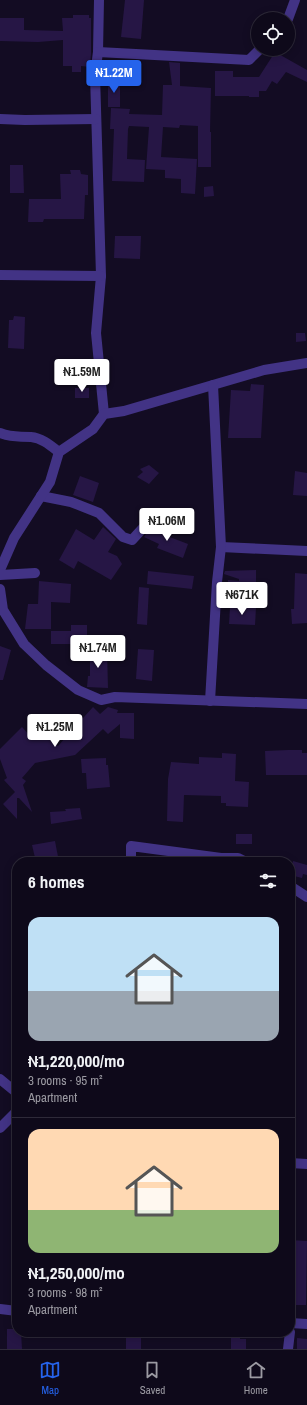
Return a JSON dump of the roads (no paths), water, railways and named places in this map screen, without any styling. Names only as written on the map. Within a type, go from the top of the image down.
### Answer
[{"type":"street","points":[[0,570],[14,538],[50,482],[59,452],[93,429],[104,414],[96,333],[101,276],[95,75],[98,52],[99,0]]},
{"type":"street","points":[[291,12],[295,0]]},
{"type":"street","points":[[98,52],[249,60],[253,56]]},
{"type":"street","points":[[0,119],[96,119]]},
{"type":"street","points":[[0,276],[101,276]]},
{"type":"street","points":[[104,414],[124,411],[264,370],[307,363]]},
{"type":"street","points":[[210,701],[217,582],[221,547],[213,385]]},
{"type":"street","points":[[0,433],[10,437],[32,437],[45,441],[59,452]]},
{"type":"street","points":[[42,496],[71,502],[99,513],[122,537],[132,540],[143,528]]},
{"type":"street","points":[[221,547],[307,550]]},
{"type":"street","points":[[0,575],[35,573]]},
{"type":"street","points":[[0,589],[1,609],[24,644],[46,665],[78,690],[101,700],[115,697],[307,704]]},
{"type":"street","points":[[131,857],[131,846],[214,857]]},
{"type":"street","points":[[295,889],[307,897]]},
{"type":"street","points":[[0,1079],[12,1089]]},
{"type":"street","points":[[0,1128],[12,1116]]},
{"type":"street","points":[[295,1163],[307,1164]]},
{"type":"street","points":[[0,1309],[12,1310]]},
{"type":"street","points":[[295,1326],[307,1324]]},
{"type":"street","points":[[288,1349],[289,1337]]}]
